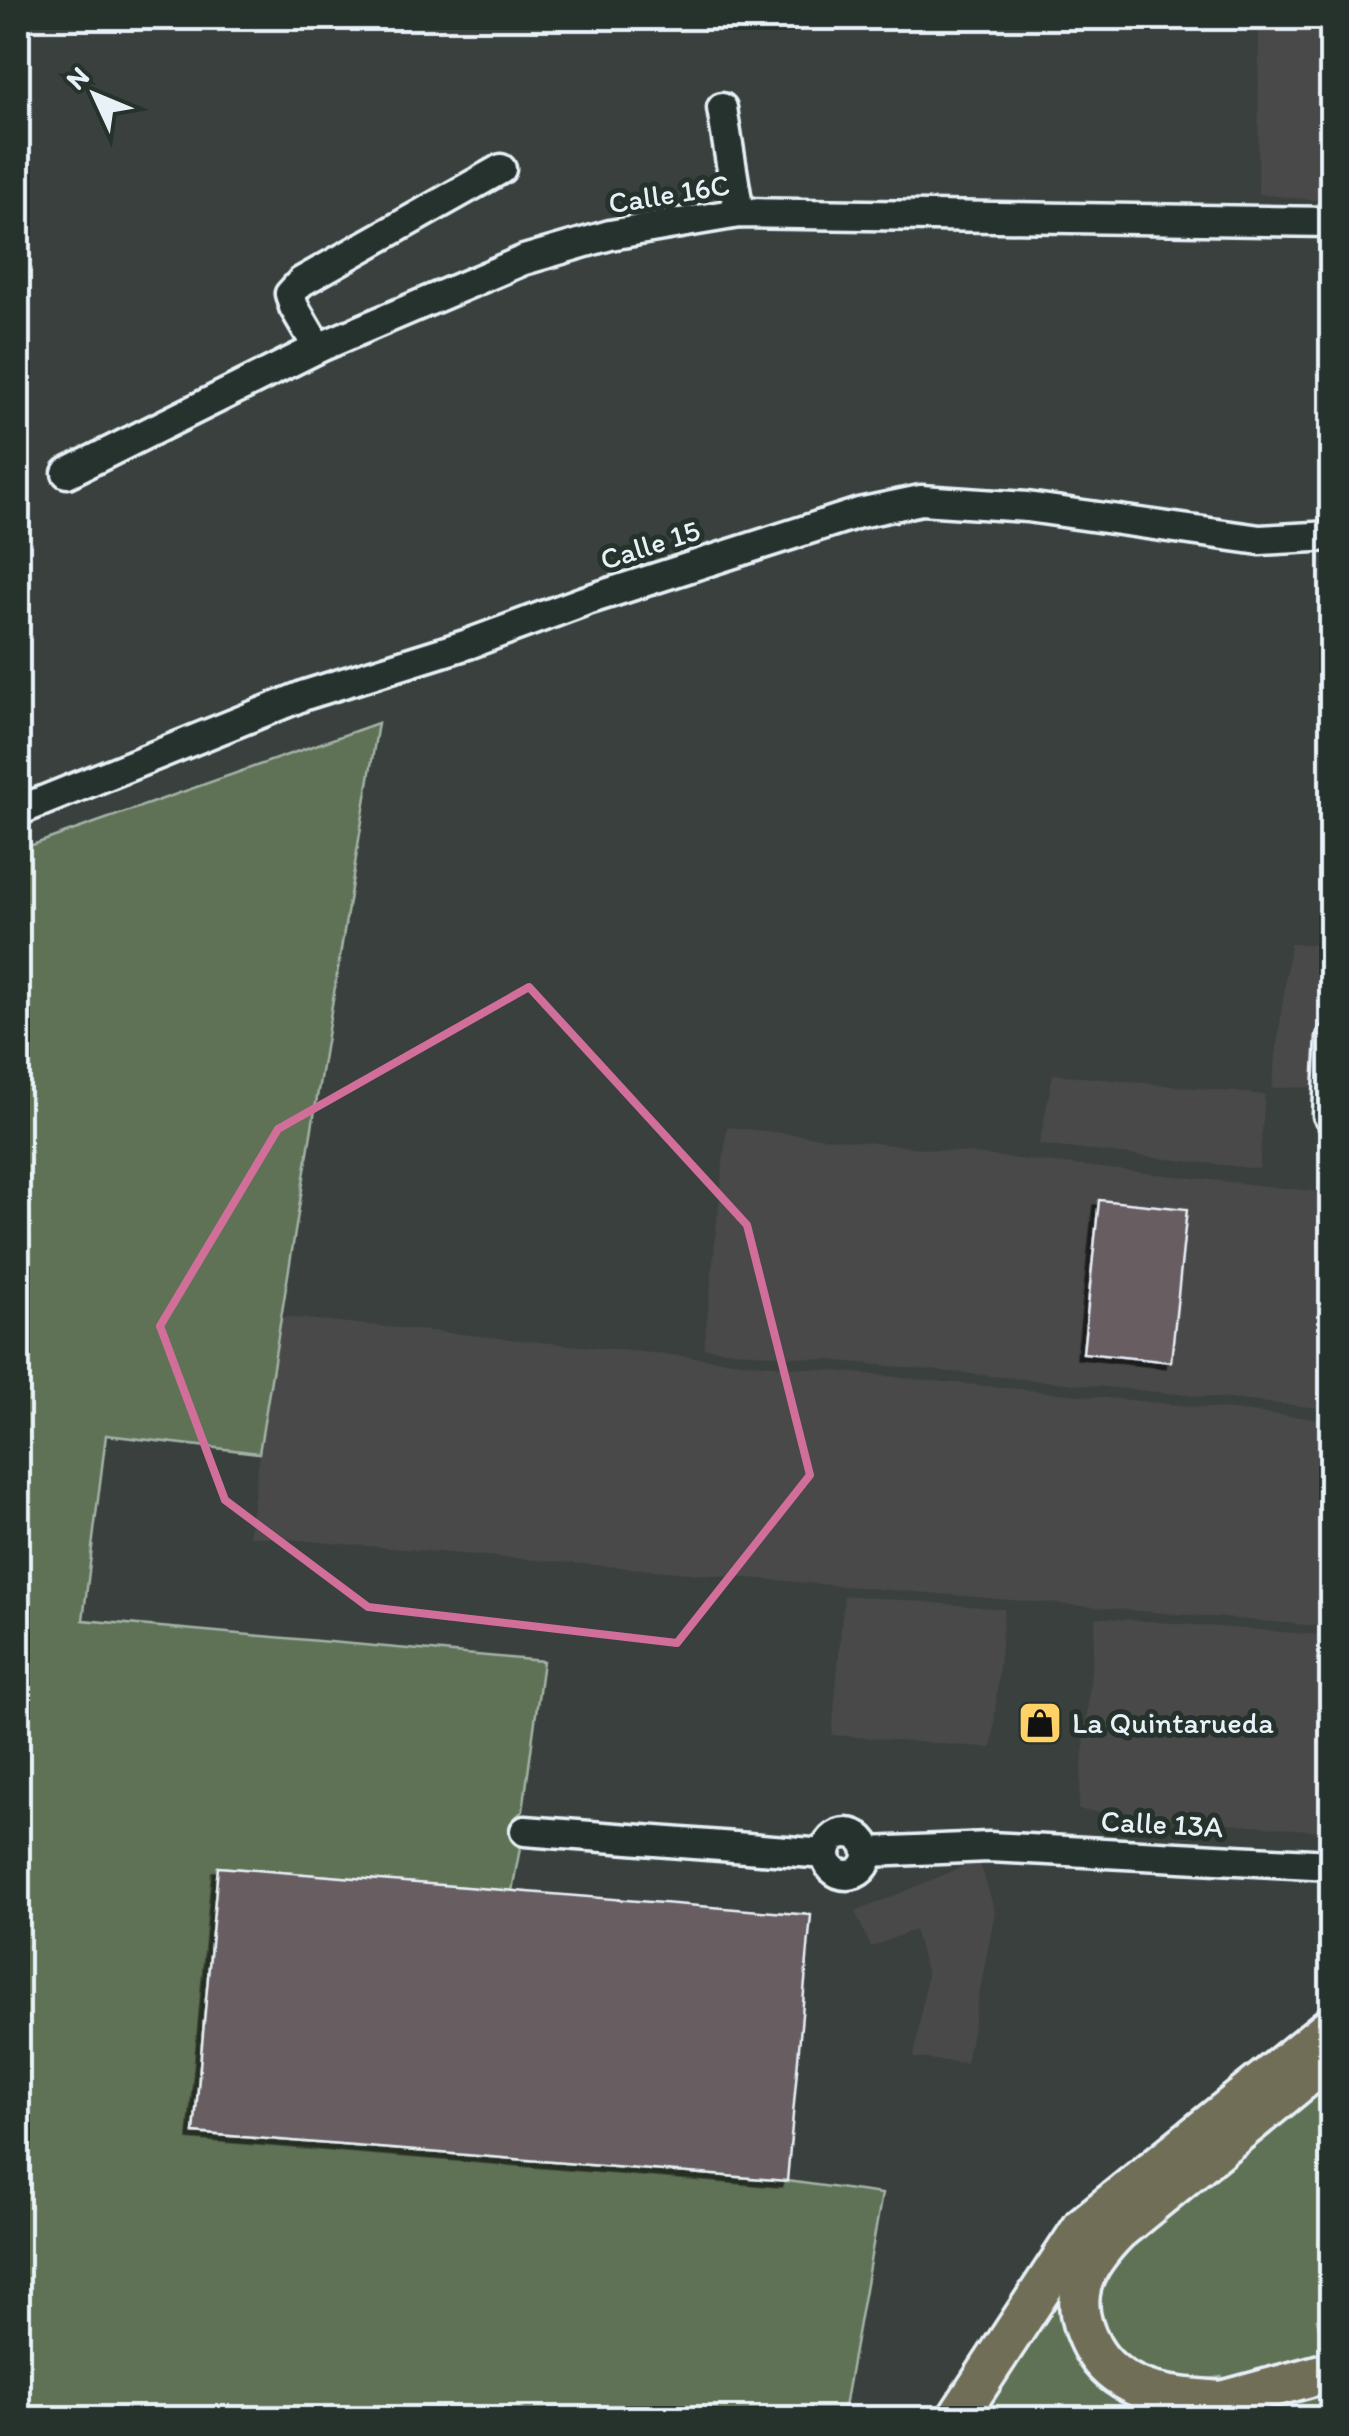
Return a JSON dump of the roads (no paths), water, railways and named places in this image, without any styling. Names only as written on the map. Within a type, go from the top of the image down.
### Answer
[{"type":"main road","points":[[958,2418],[1082,2226],[1332,2025]]},
{"type":"main road","points":[[1222,2401],[1166,2395],[1139,2388],[1118,2376],[1096,2354],[1081,2326],[1078,2300],[1086,2271],[1097,2252],[1118,2231],[1332,2056]]},
{"type":"main road","points":[[1155,2418],[1332,2372]]},
{"type":"street","points":[[722,108],[739,213]]},
{"type":"street","points":[[318,348],[290,294],[301,282],[500,170]]},
{"type":"street","name":"Calle 16C","points":[[67,473],[318,348],[524,260],[610,235],[739,213],[1313,215]]},
{"type":"street","name":"Calle 15","points":[[18,811],[305,695],[468,644],[800,529],[921,500],[1027,508],[1260,540],[1332,536]]},
{"type":"street","points":[[1331,1056],[1328,1115],[1332,1121]]},
{"type":"street","name":"Calle 13A","points":[[525,1830],[826,1854],[829,1865],[844,1876],[862,1870],[868,1852],[989,1847],[1332,1866]]},
{"type":"place","name":"La Quintarueda","points":[[1040,1723]]}]
